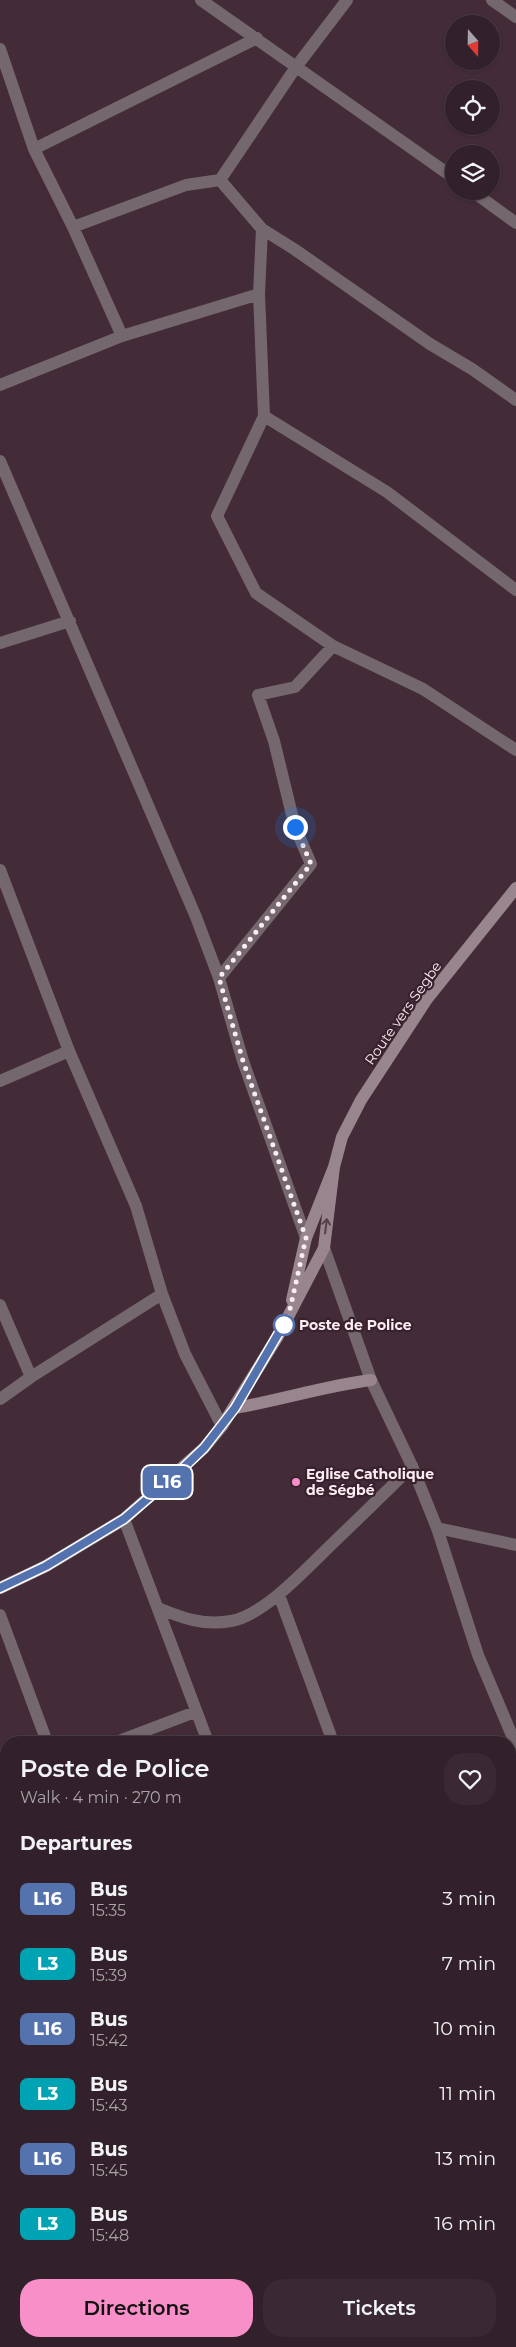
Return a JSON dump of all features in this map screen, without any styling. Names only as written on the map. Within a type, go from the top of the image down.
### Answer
[{"type":"main road","name":"Route vers Segbe","points":[[288,1318],[306,1238],[334,1167],[342,1137],[361,1100],[427,999],[516,888]]},
{"type":"main road","name":"Route vers Segbe","points":[[0,1588],[46,1566],[124,1519],[198,1454],[222,1426],[235,1408],[288,1318],[324,1248],[334,1167]]},
{"type":"main road","points":[[235,1408],[272,1401],[335,1384],[371,1380]]},
{"type":"street","points":[[201,0],[445,172]]},
{"type":"street","points":[[74,227],[186,185],[220,180],[296,67],[347,0]]},
{"type":"street","points":[[492,0],[516,17]]},
{"type":"street","points":[[34,149],[257,38]]},
{"type":"street","points":[[0,49],[34,149],[74,227],[122,336]]},
{"type":"street","points":[[220,180],[262,229],[294,249],[430,344],[472,368],[516,400]]},
{"type":"street","points":[[484,200],[516,223]]},
{"type":"street","points":[[262,229],[259,294],[264,416],[217,516],[256,593],[333,646],[424,689],[516,750]]},
{"type":"street","points":[[0,385],[122,336],[259,294]]},
{"type":"street","points":[[264,416],[387,492],[516,590]]},
{"type":"street","points":[[0,461],[192,908],[219,978],[243,1061],[306,1238]]},
{"type":"street","points":[[0,643],[70,621]]},
{"type":"street","points":[[219,978],[311,864],[295,827],[274,741],[258,695],[295,687],[333,646]]},
{"type":"street","points":[[0,870],[69,1051],[136,1206],[162,1294],[185,1354],[222,1426]]},
{"type":"street","points":[[0,1081],[69,1051]]},
{"type":"street","points":[[324,1248],[371,1380],[412,1466],[437,1528],[478,1655],[512,1736]]},
{"type":"street","points":[[0,1399],[31,1377],[162,1294]]},
{"type":"street","points":[[0,1305],[31,1377]]},
{"type":"street","points":[[158,1608],[188,1621],[208,1623],[233,1621],[252,1613],[279,1595],[412,1466]]},
{"type":"street","points":[[124,1519],[205,1736]]},
{"type":"street","points":[[437,1528],[516,1545]]},
{"type":"street","points":[[279,1595],[331,1736]]},
{"type":"street","points":[[0,1615],[45,1736]]},
{"type":"street","points":[[132,1736],[195,1712]]},
{"type":"bus line","name":"L16","points":[[0,1588],[46,1566],[124,1519],[181,1470],[204,1448],[235,1408],[284,1324]]},
{"type":"place","name":"Poste de Police","points":[[284,1325]]},
{"type":"place","name":"Eglise Catholique de Ségbé","points":[[296,1482]]},
{"type":"route","points":[[284,1325],[288,1318],[306,1238],[243,1061],[219,978],[311,864],[295,827]]}]
